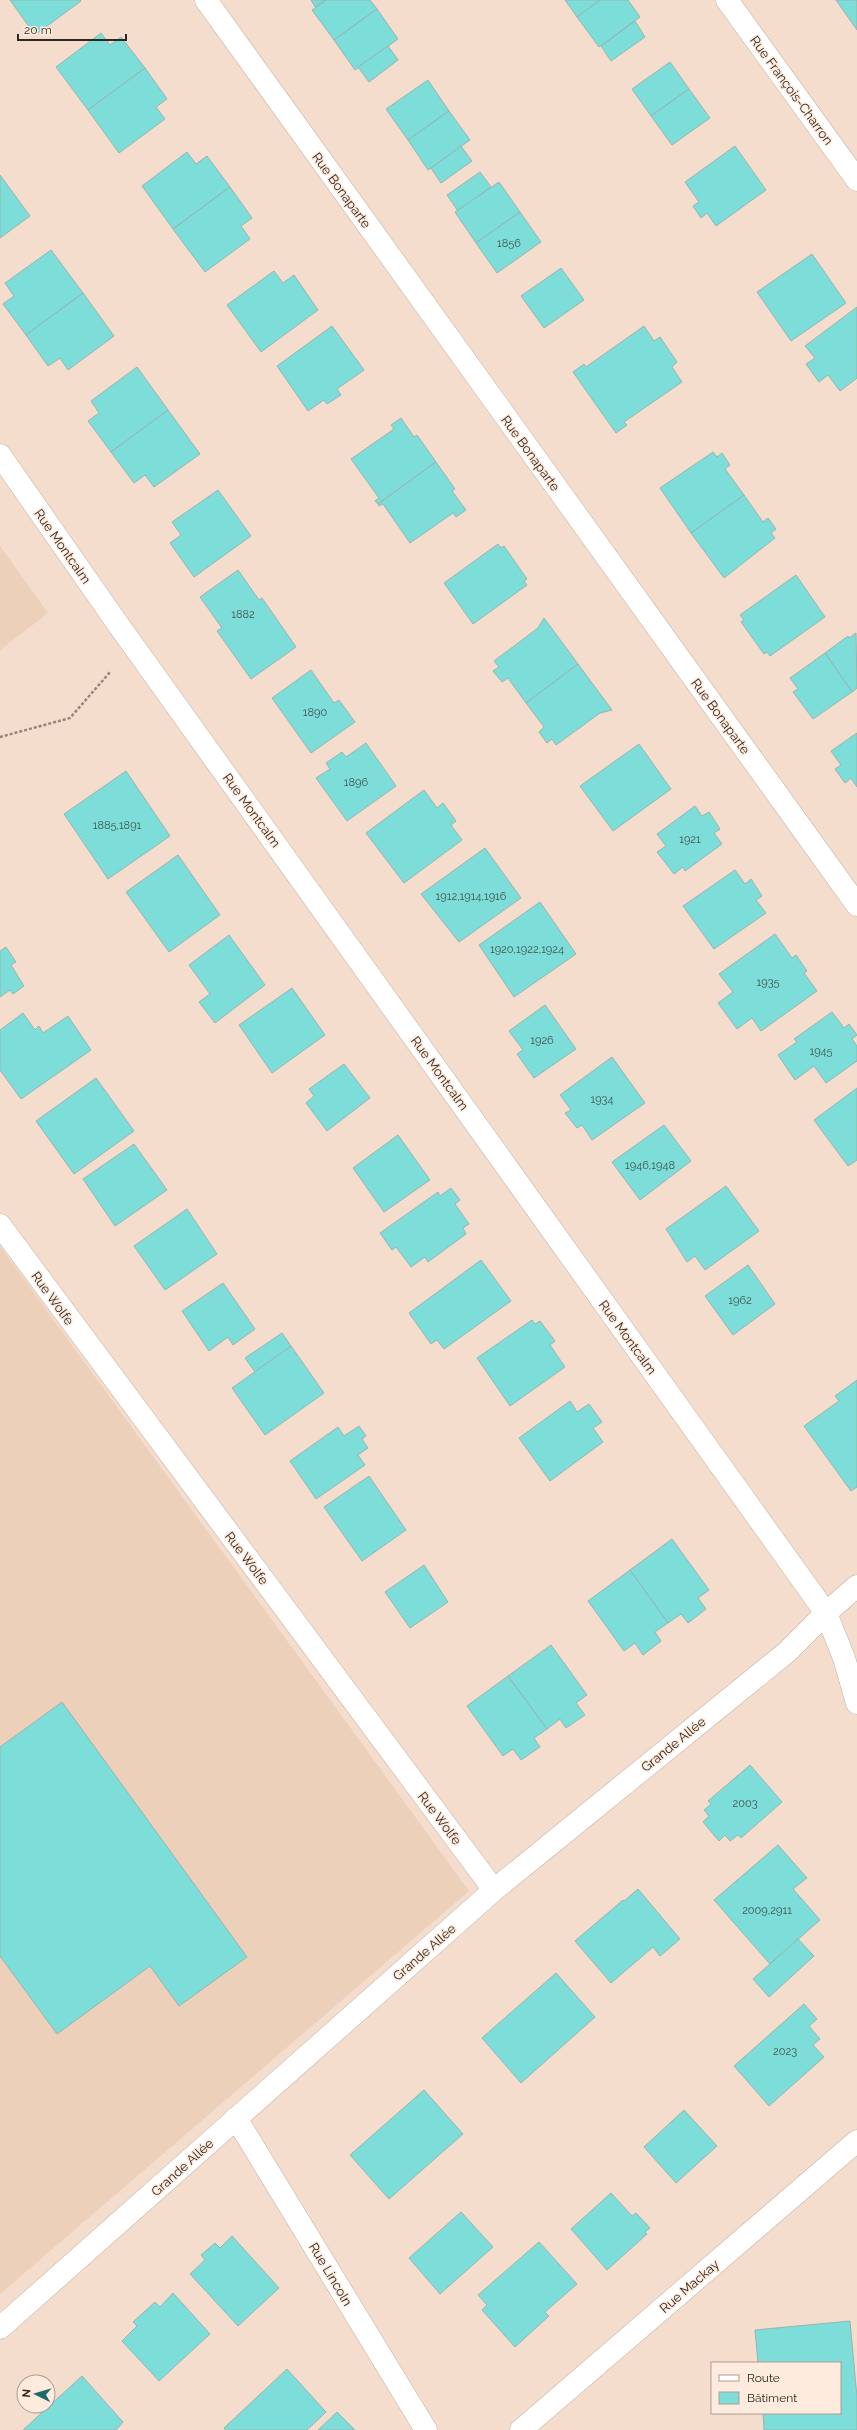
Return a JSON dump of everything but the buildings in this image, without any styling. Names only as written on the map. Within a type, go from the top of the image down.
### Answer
[{"type":"street","name":"Rue Bonaparte","points":[[206,0],[857,905]]},
{"type":"street","name":"Rue François-Charron","points":[[727,0],[857,180]]},
{"type":"street","name":"Rue Montcalm","points":[[0,455],[115,620],[826,1613],[844,1658],[857,1703]]},
{"type":"street","name":"Rue Wolfe","points":[[0,1225],[494,1890]]},
{"type":"street","name":"Grande Allée","points":[[0,2328],[494,1890],[787,1652],[826,1613],[857,1586]]},
{"type":"street","name":"Rue Lincoln","points":[[236,2118],[426,2430]]},
{"type":"street","name":"Rue Mackay","points":[[521,2430],[857,2141]]},
{"type":"path","points":[[0,737],[70,718],[111,671]]},
{"type":"shaded area","points":[[0,546],[48,613],[0,650]]},
{"type":"shaded area","points":[[0,1246],[469,1891],[0,2294]]}]
